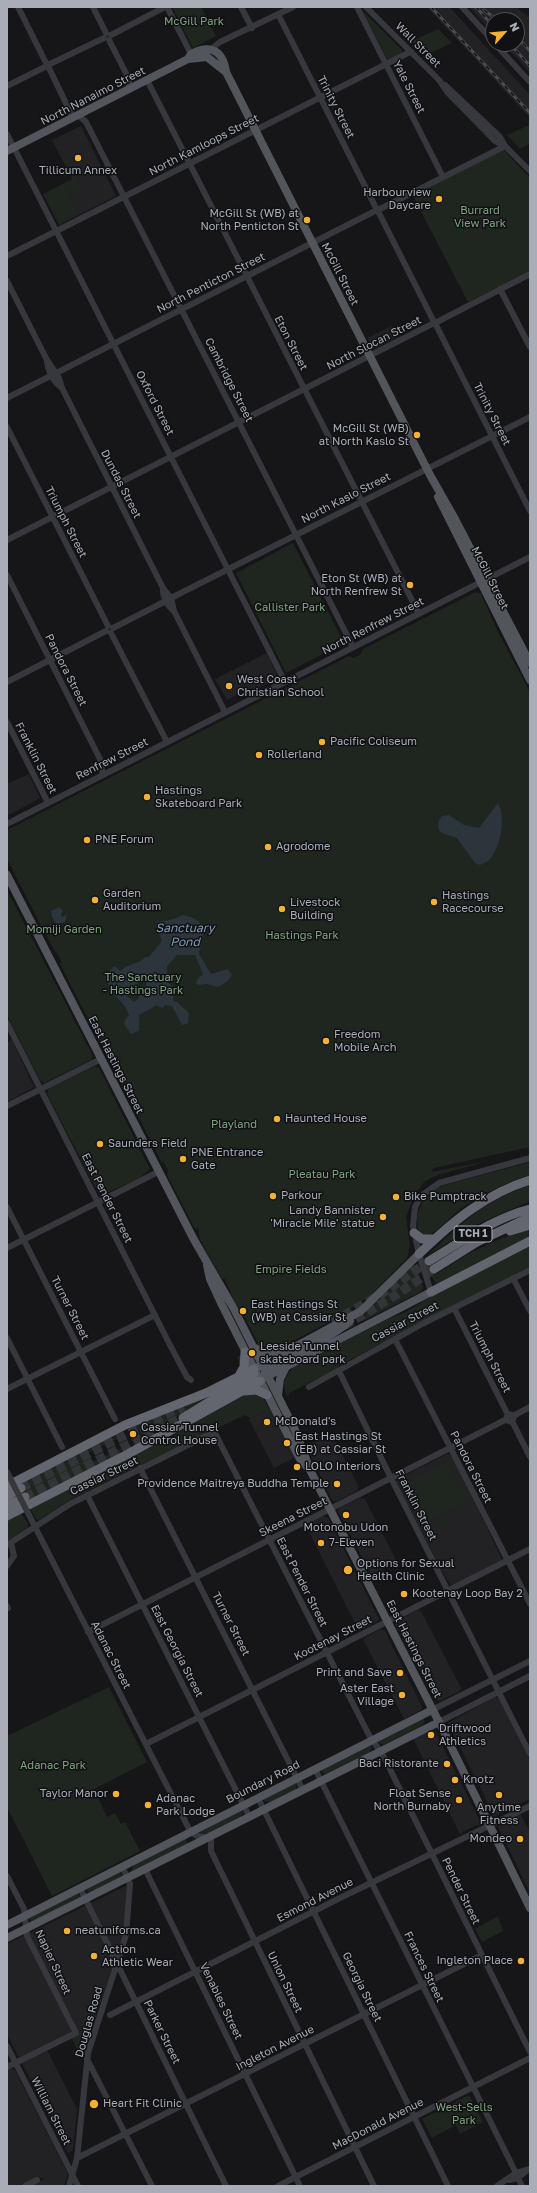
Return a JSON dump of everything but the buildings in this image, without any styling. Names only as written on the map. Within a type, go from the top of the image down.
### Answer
[{"type":"highway","points":[[419,1254],[456,1220],[482,1201],[511,1186],[530,1180]]},
{"type":"highway","points":[[519,1211],[530,1206]]},
{"type":"highway","name":"TCH 1","points":[[530,1209],[519,1211],[484,1228],[431,1265],[461,1252],[500,1229],[530,1217]]},
{"type":"highway","points":[[461,1252],[501,1234],[530,1225]]},
{"type":"highway","points":[[414,1233],[422,1239],[434,1239]]},
{"type":"highway","points":[[431,1292],[530,1241]]},
{"type":"highway","points":[[239,1376],[244,1367],[245,1352]]},
{"type":"highway","points":[[9,1482],[125,1425],[193,1399],[239,1376],[261,1372]]},
{"type":"highway","points":[[7,1516],[128,1454],[170,1429],[241,1391],[261,1372]]},
{"type":"highway","points":[[170,1429],[182,1418],[261,1372]]},
{"type":"highway","points":[[241,1391],[256,1390],[267,1395]]},
{"type":"highway","points":[[7,1496],[23,1492],[7,1506]]},
{"type":"main road","name":"North Nanaimo Street","points":[[11,150],[190,57],[204,57],[214,53]]},
{"type":"main road","name":"McGill Street","points":[[214,53],[225,64],[226,72],[255,131],[435,484],[440,502],[530,663]]},
{"type":"main road","name":"McGill Street","points":[[483,580],[530,680]]},
{"type":"main road","name":"East Hastings Street","points":[[7,875],[158,1172],[207,1264],[220,1282],[254,1347],[267,1395],[301,1461],[310,1470]]},
{"type":"main road","points":[[261,1372],[341,1329],[419,1254]]},
{"type":"main road","name":"East Hastings Street","points":[[207,1264],[210,1279],[245,1352],[278,1395],[307,1457],[310,1470],[439,1722],[530,1908]]},
{"type":"main road","points":[[261,1372],[286,1367],[431,1292]]},
{"type":"main road","points":[[261,1372],[286,1351],[361,1311]]},
{"type":"main road","points":[[254,1347],[266,1354],[286,1351]]},
{"type":"main road","points":[[278,1395],[280,1379],[286,1367]]},
{"type":"main road","name":"Boundary Road","points":[[7,1925],[432,1710]]},
{"type":"main road","points":[[7,1938],[439,1722]]},
{"type":"street","name":"Cambridge Street","points":[[18,7],[47,66],[76,117],[86,122],[353,647]]},
{"type":"street","points":[[93,7],[129,79],[129,90]]},
{"type":"street","points":[[7,86],[166,7],[190,57]]},
{"type":"street","points":[[241,7],[252,28]]},
{"type":"street","points":[[214,53],[222,42],[293,7]]},
{"type":"street","name":"Yale Street","points":[[358,7],[444,177]]},
{"type":"street","name":"Wall Street","points":[[366,7],[410,52],[439,80],[452,90],[500,137],[504,146],[530,171]]},
{"type":"street","points":[[462,7],[485,32]]},
{"type":"street","name":"Trinity Street","points":[[278,14],[530,512]]},
{"type":"street","name":"North Kamloops Street","points":[[7,256],[410,52]]},
{"type":"street","points":[[502,52],[530,82]]},
{"type":"street","name":"Eton Street","points":[[147,80],[419,614]]},
{"type":"street","points":[[86,122],[89,110]]},
{"type":"street","name":"Oxford Street","points":[[7,134],[11,150],[56,231],[285,682]]},
{"type":"street","name":"North Penticton Street","points":[[7,398],[504,146]]},
{"type":"street","name":"North Slocan Street","points":[[7,540],[530,274]]},
{"type":"street","name":"Dundas Street","points":[[7,281],[163,588],[162,593],[169,599],[226,712]]},
{"type":"street","points":[[500,289],[530,347]]},
{"type":"street","name":"North Kaslo Street","points":[[7,682],[361,501],[530,417]]},
{"type":"street","name":"Triumph Street","points":[[7,427],[167,742]]},
{"type":"street","name":"North Renfrew Street","points":[[226,712],[530,557]]},
{"type":"street","name":"Pandora Street","points":[[7,575],[91,740],[100,759],[102,775]]},
{"type":"street","name":"Renfrew Street","points":[[7,824],[226,712]]},
{"type":"street","name":"Franklin Street","points":[[7,722],[48,803]]},
{"type":"street","name":"East Pender Street","points":[[7,1023],[155,1315],[187,1377],[191,1380]]},
{"type":"street","points":[[7,1106],[101,1059]]},
{"type":"street","points":[[431,1292],[414,1233],[413,1218],[415,1207],[421,1196],[433,1185],[530,1158]]},
{"type":"street","points":[[7,1248],[158,1172]]},
{"type":"street","name":"Turner Street","points":[[7,1207],[115,1419]]},
{"type":"street","name":"Cassiar Street","points":[[309,1386],[454,1308],[530,1270]]},
{"type":"street","points":[[513,1278],[530,1311]]},
{"type":"street","name":"Triumph Street","points":[[454,1308],[530,1458]]},
{"type":"street","points":[[7,1389],[155,1315]]},
{"type":"street","points":[[7,1338],[62,1447]]},
{"type":"street","name":"Pandora Street","points":[[395,1339],[530,1604]]},
{"type":"street","name":"Franklin Street","points":[[339,1371],[391,1478],[530,1754]]},
{"type":"street","name":"Skeena Street","points":[[88,1632],[530,1407]]},
{"type":"street","name":"East Pender Street","points":[[215,1434],[372,1740]]},
{"type":"street","name":"Cassiar Street","points":[[9,1544],[58,1511],[87,1495],[140,1468],[215,1434]]},
{"type":"street","name":"Turner Street","points":[[140,1468],[303,1790]]},
{"type":"street","name":"Adanac Street","points":[[7,1472],[9,1482],[36,1527],[190,1832]]},
{"type":"street","name":"East Georgia Street","points":[[87,1495],[249,1816]]},
{"type":"street","points":[[7,1566],[14,1556],[9,1544]]},
{"type":"street","name":"Kootenay Street","points":[[146,1744],[530,1549]]},
{"type":"street","name":"Boundary Road","points":[[432,1710],[530,1661]]},
{"type":"street","points":[[439,1722],[530,1676]]},
{"type":"street","name":"Pender Street","points":[[372,1740],[380,1751],[530,2052]]},
{"type":"street","name":"Frances Street","points":[[315,1769],[522,2186]]},
{"type":"street","name":"Georgia Street","points":[[258,1798],[448,2186]]},
{"type":"street","name":"Esmond Avenue","points":[[110,2015],[372,1883],[530,1806]]},
{"type":"street","points":[[190,1832],[195,1835],[209,1837]]},
{"type":"street","name":"Union Street","points":[[209,1837],[211,1851],[374,2186]]},
{"type":"street","name":"Union Street","points":[[198,1842],[211,1851]]},
{"type":"street","name":"Douglas Road","points":[[70,2186],[77,2158],[87,2059],[118,1964],[128,1917],[130,1884],[122,1866]]},
{"type":"street","name":"Venables Street","points":[[145,1869],[300,2186]]},
{"type":"street","name":"Napier Street","points":[[7,1876],[23,1907],[27,1936],[76,2033],[15,2062]]},
{"type":"street","name":"Parker Street","points":[[80,1888],[226,2186]]},
{"type":"street","points":[[110,1948],[123,1946]]},
{"type":"street","name":"Ingleton Avenue","points":[[77,2158],[482,1955]]},
{"type":"street","points":[[112,1980],[124,1976]]},
{"type":"street","name":"William Street","points":[[7,2046],[78,2186]]},
{"type":"street","name":"MacDonald Avenue","points":[[278,2186],[530,2058]]},
{"type":"street","points":[[87,2059],[127,2134],[152,2186]]},
{"type":"street","points":[[7,2067],[15,2062]]},
{"type":"street","points":[[497,2186],[528,2170]]},
{"type":"street","points":[[25,2186],[37,2180]]},
{"type":"shaded area","points":[[427,7],[449,7],[455,13],[485,46],[485,52],[491,52],[530,95],[530,118]]},
{"type":"shaded area","points":[[469,7],[516,7],[522,12],[485,12],[485,24]]},
{"type":"shaded area","points":[[525,14],[530,18],[530,73],[511,52],[525,52]]},
{"type":"shaded area","points":[[81,126],[116,196],[59,225],[43,194],[72,179],[52,140]]},
{"type":"shaded area","points":[[392,326],[397,337],[377,348],[373,348],[367,338]]},
{"type":"shaded area","points":[[267,653],[278,678],[245,695],[243,692],[227,700],[215,679]]},
{"type":"shaded area","points":[[29,774],[40,798],[7,816],[7,784]]},
{"type":"shaded area","points":[[12,1040],[34,1087],[7,1102],[7,1043]]},
{"type":"shaded area","points":[[266,1411],[272,1413],[296,1457],[274,1468],[249,1419]]},
{"type":"shaded area","points":[[331,1433],[359,1487],[357,1491],[335,1502],[332,1500],[306,1446]]},
{"type":"shaded area","points":[[447,1454],[450,1454],[454,1459],[502,1559],[500,1562],[451,1586],[436,1561],[396,1482],[398,1479]]},
{"type":"shaded area","points":[[360,1498],[365,1499],[397,1562],[371,1575],[338,1511],[339,1508]]},
{"type":"shaded area","points":[[323,1516],[328,1518],[379,1619],[377,1622],[359,1631],[306,1525]]},
{"type":"shaded area","points":[[417,1610],[421,1611],[461,1688],[459,1692],[439,1701],[435,1699],[395,1624],[398,1620]]},
{"type":"shaded area","points":[[380,1629],[385,1631],[422,1707],[421,1710],[404,1719],[363,1639]]},
{"type":"shaded area","points":[[495,1697],[499,1699],[530,1761],[530,1799],[497,1815],[496,1819],[492,1817],[486,1799],[448,1723]]},
{"type":"shaded area","points":[[432,1729],[435,1731],[481,1823],[479,1826],[477,1825],[462,1832],[463,1834],[460,1834],[413,1738]]},
{"type":"shaded area","points":[[520,1813],[530,1832],[530,1893],[498,1827],[499,1824]]},
{"type":"shaded area","points":[[130,1884],[127,1912],[120,1944],[82,2058],[72,2038],[47,2050],[77,2109],[73,2150],[68,2153],[7,2034],[7,1944]]},
{"type":"shaded area","points":[[7,2070],[15,2070],[68,2174],[64,2186],[29,2186],[44,2179],[38,2177],[18,2186],[7,2186]]},
{"type":"green space","name":"McGill Park","points":[[172,7],[201,7],[216,36],[193,48]]},
{"type":"green space","points":[[362,10],[402,50],[403,53],[388,60]]},
{"type":"green space","points":[[438,29],[452,43],[426,55],[412,41]]},
{"type":"green space","points":[[529,125],[530,143],[520,149],[507,135]]},
{"type":"green space","name":"Burrard View Park","points":[[503,149],[530,178],[530,271],[468,302],[413,196]]},
{"type":"green space","points":[[66,154],[78,176],[75,178],[82,191],[73,195],[67,184],[73,180],[62,158]]},
{"type":"green space","points":[[65,184],[78,213],[60,223],[45,194]]},
{"type":"green space","name":"Callister Park","points":[[293,543],[344,643],[286,673],[236,573]]},
{"type":"green space","name":"Hastings Park","points":[[476,592],[481,594],[498,632],[530,692],[530,1147],[434,1168],[431,1172],[488,1161],[438,1175],[425,1181],[414,1196],[406,1217],[410,1245],[407,1258],[371,1295],[342,1315],[276,1350],[268,1350],[240,1366],[237,1357],[258,1343],[242,1312],[234,1301],[225,1279],[222,1279],[199,1238],[198,1227],[195,1229],[167,1175],[168,1171],[165,1164],[161,1161],[60,964],[61,960],[50,943],[7,859],[7,830],[349,656],[354,658],[361,654],[363,649]]},
{"type":"green space","points":[[7,890],[93,1056],[91,1060],[44,1083],[40,1080],[7,1015]]},
{"type":"green space","points":[[95,1066],[99,1068],[150,1169],[141,1177],[100,1196],[47,1094],[48,1089]]},
{"type":"green space","points":[[530,1162],[530,1175],[503,1185],[477,1198],[460,1209],[429,1235],[425,1236],[419,1232],[417,1225],[418,1212],[428,1196],[438,1187]]},
{"type":"green space","points":[[530,1185],[530,1201],[476,1225],[427,1256],[462,1223],[474,1214],[499,1198]]},
{"type":"green space","points":[[530,1229],[530,1237],[440,1283],[436,1284],[430,1274],[425,1255],[437,1274],[482,1247],[505,1237]]},
{"type":"green space","points":[[530,1245],[530,1266],[340,1365],[337,1369],[289,1393],[288,1397],[284,1381],[293,1368],[386,1320],[406,1312],[432,1296]]},
{"type":"green space","points":[[413,1265],[417,1266],[423,1288],[420,1292],[365,1320],[363,1316]]},
{"type":"green space","points":[[250,1392],[263,1398],[272,1413],[264,1412],[251,1418],[245,1415],[140,1465],[135,1460],[133,1461],[134,1468],[73,1498],[39,1520],[36,1519],[30,1508],[154,1444],[166,1441],[201,1417]]},
{"type":"green space","points":[[202,1398],[203,1402],[158,1429],[142,1436],[135,1424]]},
{"type":"green space","points":[[114,1437],[117,1439],[87,1453],[92,1462],[122,1448],[120,1454],[30,1500],[21,1482],[96,1444]]},
{"type":"green space","points":[[448,1462],[468,1501],[425,1523],[405,1484]]},
{"type":"green space","points":[[21,1513],[28,1524],[27,1529],[7,1541],[7,1520]]},
{"type":"green space","points":[[439,1517],[446,1518],[450,1523],[437,1532]]},
{"type":"green space","name":"Adanac Park","points":[[109,1687],[147,1762],[94,1789],[107,1817],[115,1813],[121,1824],[125,1822],[140,1851],[52,1896],[7,1807],[7,1736]]},
{"type":"green space","points":[[423,1718],[425,1722],[421,1726],[383,1745],[379,1743],[379,1741]]},
{"type":"green space","points":[[371,1745],[372,1748],[370,1752],[326,1774],[322,1773],[321,1769]]},
{"type":"green space","points":[[295,1783],[297,1787],[295,1790],[270,1803],[264,1801],[264,1798]]},
{"type":"green space","points":[[241,1810],[243,1813],[241,1817],[210,1833],[202,1834],[199,1830]]},
{"type":"green space","points":[[185,1837],[188,1844],[130,1873],[135,1863]]},
{"type":"green space","points":[[120,1871],[122,1876],[91,1893],[87,1891],[86,1889]]},
{"type":"green space","points":[[78,1893],[80,1897],[34,1921],[29,1920],[28,1917]]},
{"type":"green space","points":[[498,1916],[503,1931],[482,1942],[475,1929]]},
{"type":"green space","points":[[95,2016],[82,2058],[72,2038],[79,2039],[83,2036],[82,2027],[77,2025]]},
{"type":"green space","name":"West-Sells Park","points":[[469,2095],[483,2122],[460,2134],[456,2125],[432,2138],[422,2119]]},
{"type":"water","points":[[498,803],[502,816],[500,838],[491,858],[480,865],[475,863],[457,838],[440,831],[438,825],[439,820],[442,816],[449,815],[464,825],[479,828]]},
{"type":"water","points":[[59,907],[63,911],[61,916],[63,917],[67,914],[65,922],[57,924],[52,917],[51,911]]},
{"type":"water","name":"Sanctuary Pond","points":[[183,915],[198,921],[203,929],[199,954],[211,974],[228,969],[232,975],[228,981],[218,987],[206,984],[196,984],[197,980],[203,974],[195,955],[177,955],[167,966],[167,981],[174,989],[173,1001],[177,1002],[189,1013],[188,1023],[182,1025],[172,1006],[166,1005],[162,1008],[157,1005],[139,1015],[139,1031],[131,1034],[124,1024],[125,1020],[129,1016],[128,1012],[122,1002],[109,992],[110,987],[105,976],[114,966],[121,971],[145,957],[149,957],[162,941],[156,925],[158,922],[174,919]],"holes":[[[141,981],[145,981],[149,993],[145,997],[140,991],[138,999],[134,1002],[128,997],[128,993],[136,990],[136,985]]]},
{"type":"tunnel","points":[[332,1322],[386,1291],[429,1261]]},
{"type":"tunnel","points":[[344,1326],[398,1294],[434,1269]]},
{"type":"tunnel","points":[[21,1488],[183,1406]]},
{"type":"tunnel","points":[[25,1497],[188,1414]]},
{"type":"railway","points":[[431,7],[530,113]]},
{"type":"railway","points":[[476,7],[485,17]]},
{"type":"railway","points":[[525,46],[530,51]]},
{"type":"railway","points":[[517,52],[530,66]]},
{"type":"place","name":"Tillicum Annex","points":[[78,158]]},
{"type":"place","name":"Harbourview Daycare","points":[[439,199]]},
{"type":"place","name":"McGill St (WB) at North Penticton St","points":[[307,220]]},
{"type":"place","name":"McGill St (WB) at North Kaslo St","points":[[417,435]]},
{"type":"place","name":"Eton St (WB) at North Renfrew St","points":[[410,585]]},
{"type":"place","name":"West Coast Christian School","points":[[229,686]]},
{"type":"place","name":"Pacific Coliseum","points":[[322,742]]},
{"type":"place","name":"Rollerland","points":[[259,755]]},
{"type":"place","name":"Hastings Skateboard Park","points":[[147,797]]},
{"type":"place","name":"PNE Forum","points":[[87,840]]},
{"type":"place","name":"Agrodome","points":[[268,847]]},
{"type":"place","name":"Garden Auditorium","points":[[95,900]]},
{"type":"place","name":"Hastings Racecourse","points":[[434,902]]},
{"type":"place","name":"Livestock Building","points":[[282,909]]},
{"type":"place","name":"Freedom Mobile Arch","points":[[326,1041]]},
{"type":"place","name":"Haunted House","points":[[277,1119]]},
{"type":"place","name":"Saunders Field","points":[[100,1144]]},
{"type":"place","name":"PNE Entrance Gate","points":[[183,1159]]},
{"type":"place","name":"Parkour","points":[[273,1196]]},
{"type":"place","name":"Bike Pumptrack","points":[[396,1197]]},
{"type":"place","name":"Landy Bannister 'Miracle Mile' statue","points":[[383,1217]]},
{"type":"place","name":"East Hastings St (WB) at Cassiar St","points":[[243,1311]]},
{"type":"place","name":"Leeside Tunnel skateboard park","points":[[252,1353]]},
{"type":"place","name":"McDonald's","points":[[267,1422]]},
{"type":"place","name":"Cassiar Tunnel Control House","points":[[133,1434]]},
{"type":"place","name":"East Hastings St (EB) at Cassiar St","points":[[287,1443]]},
{"type":"place","name":"LOLO Interiors","points":[[297,1467]]},
{"type":"place","name":"Providence Maitreya Buddha Temple","points":[[337,1484]]},
{"type":"place","name":"Motonobu Udon","points":[[346,1515]]},
{"type":"place","name":"7-Eleven","points":[[321,1543]]},
{"type":"place","name":"Options for Sexual Health Clinic","points":[[348,1570]]},
{"type":"place","name":"Kootenay Loop Bay 2","points":[[404,1594]]},
{"type":"place","name":"Print and Save","points":[[400,1673]]},
{"type":"place","name":"Aster East Village","points":[[402,1695]]},
{"type":"place","name":"Driftwood Athletics","points":[[431,1735]]},
{"type":"place","name":"Baci Ristorante","points":[[447,1764]]},
{"type":"place","name":"Knotz","points":[[455,1780]]},
{"type":"place","name":"Taylor Manor","points":[[116,1794]]},
{"type":"place","name":"Anytime Fitness","points":[[499,1795]]},
{"type":"place","name":"Float Sense North Burnaby","points":[[459,1800]]},
{"type":"place","name":"Adanac Park Lodge","points":[[148,1805]]},
{"type":"place","name":"Mondeo","points":[[520,1839]]},
{"type":"place","name":"neatuniforms.ca","points":[[67,1931]]},
{"type":"place","name":"Action Athletic Wear","points":[[94,1956]]},
{"type":"place","name":"Ingleton Place","points":[[521,1961]]},
{"type":"place","name":"Heart Fit Clinic","points":[[94,2104]]},
{"type":"park label","name":"Momiji Garden","points":[[64,930]]},
{"type":"park label","name":"The Sanctuary - Hastings Park","points":[[143,984]]},
{"type":"park label","name":"Playland","points":[[234,1125]]},
{"type":"park label","name":"Pleatau Park","points":[[322,1175]]},
{"type":"park label","name":"Empire Fields","points":[[291,1270]]}]
